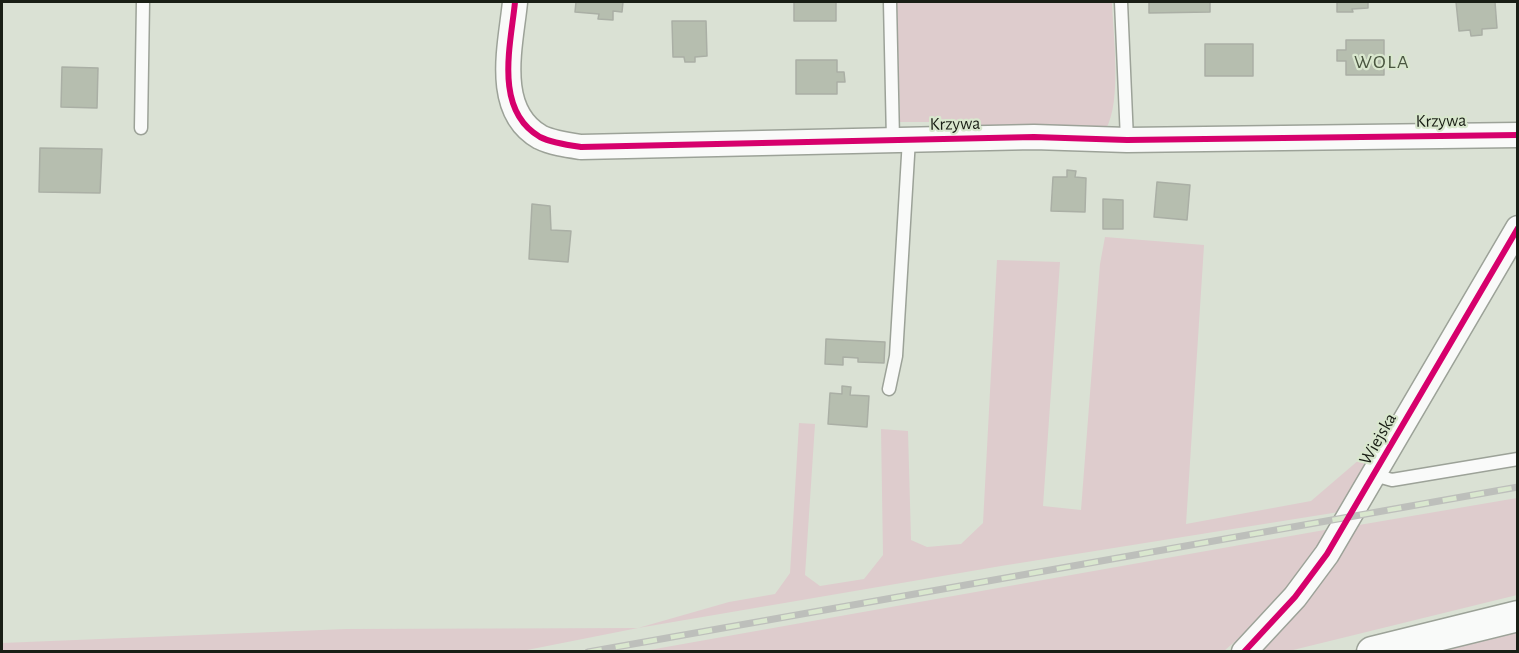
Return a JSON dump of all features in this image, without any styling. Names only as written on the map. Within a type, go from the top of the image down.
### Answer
[{"type":"street","name":"Krzywa","points":[[515,2],[508,68],[511,97],[518,115],[541,137],[553,142],[581,147],[1034,137],[1126,140],[1518,135]]},
{"type":"street","name":"Wiejska","points":[[1244,651],[1295,597],[1326,554],[1518,228]]},
{"type":"street","points":[[1372,651],[1518,616]]},
{"type":"lane","points":[[141,128],[142,2]]},
{"type":"lane","points":[[889,389],[896,356],[901,140],[890,2]]},
{"type":"lane","points":[[1121,2],[1126,140]]},
{"type":"lane","points":[[1374,475],[1392,480],[1518,459]]},
{"type":"shaded area","points":[[897,2],[1112,2],[1115,85],[1111,117],[1106,129],[936,134],[937,122],[900,122]]},
{"type":"shaded area","points":[[1105,237],[1204,245],[1186,524],[1311,501],[1381,441],[1339,512],[1001,566],[638,628],[729,602],[775,594],[790,573],[799,423],[815,424],[805,575],[820,586],[864,579],[883,555],[881,429],[908,431],[911,540],[927,547],[961,544],[983,523],[997,260],[1060,262],[1043,506],[1081,510],[1100,264]]},
{"type":"shaded area","points":[[1517,498],[1517,595],[1289,651],[1258,652],[1316,584],[1359,525]]},
{"type":"shaded area","points":[[1330,529],[1268,609],[1224,651],[638,652]]},
{"type":"shaded area","points":[[638,628],[522,651],[2,652],[2,643],[346,629]]},
{"type":"shaded area","points":[[1517,631],[1517,651],[1427,652]]},
{"type":"building","points":[[576,2],[623,2],[622,12],[613,11],[613,20],[598,19],[599,14],[575,12]]},
{"type":"building","points":[[794,2],[836,2],[836,21],[794,21]]},
{"type":"building","points":[[1149,2],[1210,2],[1210,12],[1149,13]]},
{"type":"building","points":[[1337,2],[1368,2],[1368,8],[1352,9],[1353,12],[1337,12]]},
{"type":"building","points":[[1456,2],[1495,2],[1497,28],[1482,29],[1482,35],[1471,36],[1470,30],[1459,31]]},
{"type":"building","points":[[672,21],[706,21],[707,56],[695,57],[695,62],[685,62],[684,57],[673,57]]},
{"type":"building","points":[[1346,40],[1384,40],[1384,75],[1346,75],[1346,61],[1337,61],[1337,50],[1346,50]]},
{"type":"building","points":[[1205,44],[1253,44],[1253,76],[1205,76]]},
{"type":"building","points":[[796,60],[837,60],[837,72],[844,72],[845,82],[837,82],[837,94],[796,94]]},
{"type":"building","points":[[62,67],[98,68],[97,108],[61,107]]},
{"type":"building","points":[[40,148],[102,149],[100,193],[39,192]]},
{"type":"building","points":[[1067,170],[1076,171],[1075,177],[1086,178],[1085,212],[1051,211],[1053,177],[1067,177]]},
{"type":"building","points":[[1157,182],[1190,185],[1187,220],[1154,217]]},
{"type":"building","points":[[1103,199],[1123,200],[1123,229],[1103,229]]},
{"type":"building","points":[[532,204],[550,206],[551,230],[571,231],[568,262],[529,259]]},
{"type":"building","points":[[826,339],[885,342],[884,363],[858,362],[858,358],[843,357],[843,365],[825,364]]},
{"type":"building","points":[[842,386],[851,387],[850,395],[869,396],[867,427],[828,424],[830,393],[842,394]]},
{"type":"railway","points":[[588,652],[1518,487]]},
{"type":"cycle path","points":[[515,2],[508,75],[510,93],[516,110],[525,125],[540,137],[581,147],[1034,137],[1127,140],[1518,135]]},
{"type":"cycle path","points":[[1244,652],[1295,597],[1327,554],[1518,228]]},
{"type":"district","name":"WOLA","points":[[1382,62]]}]
